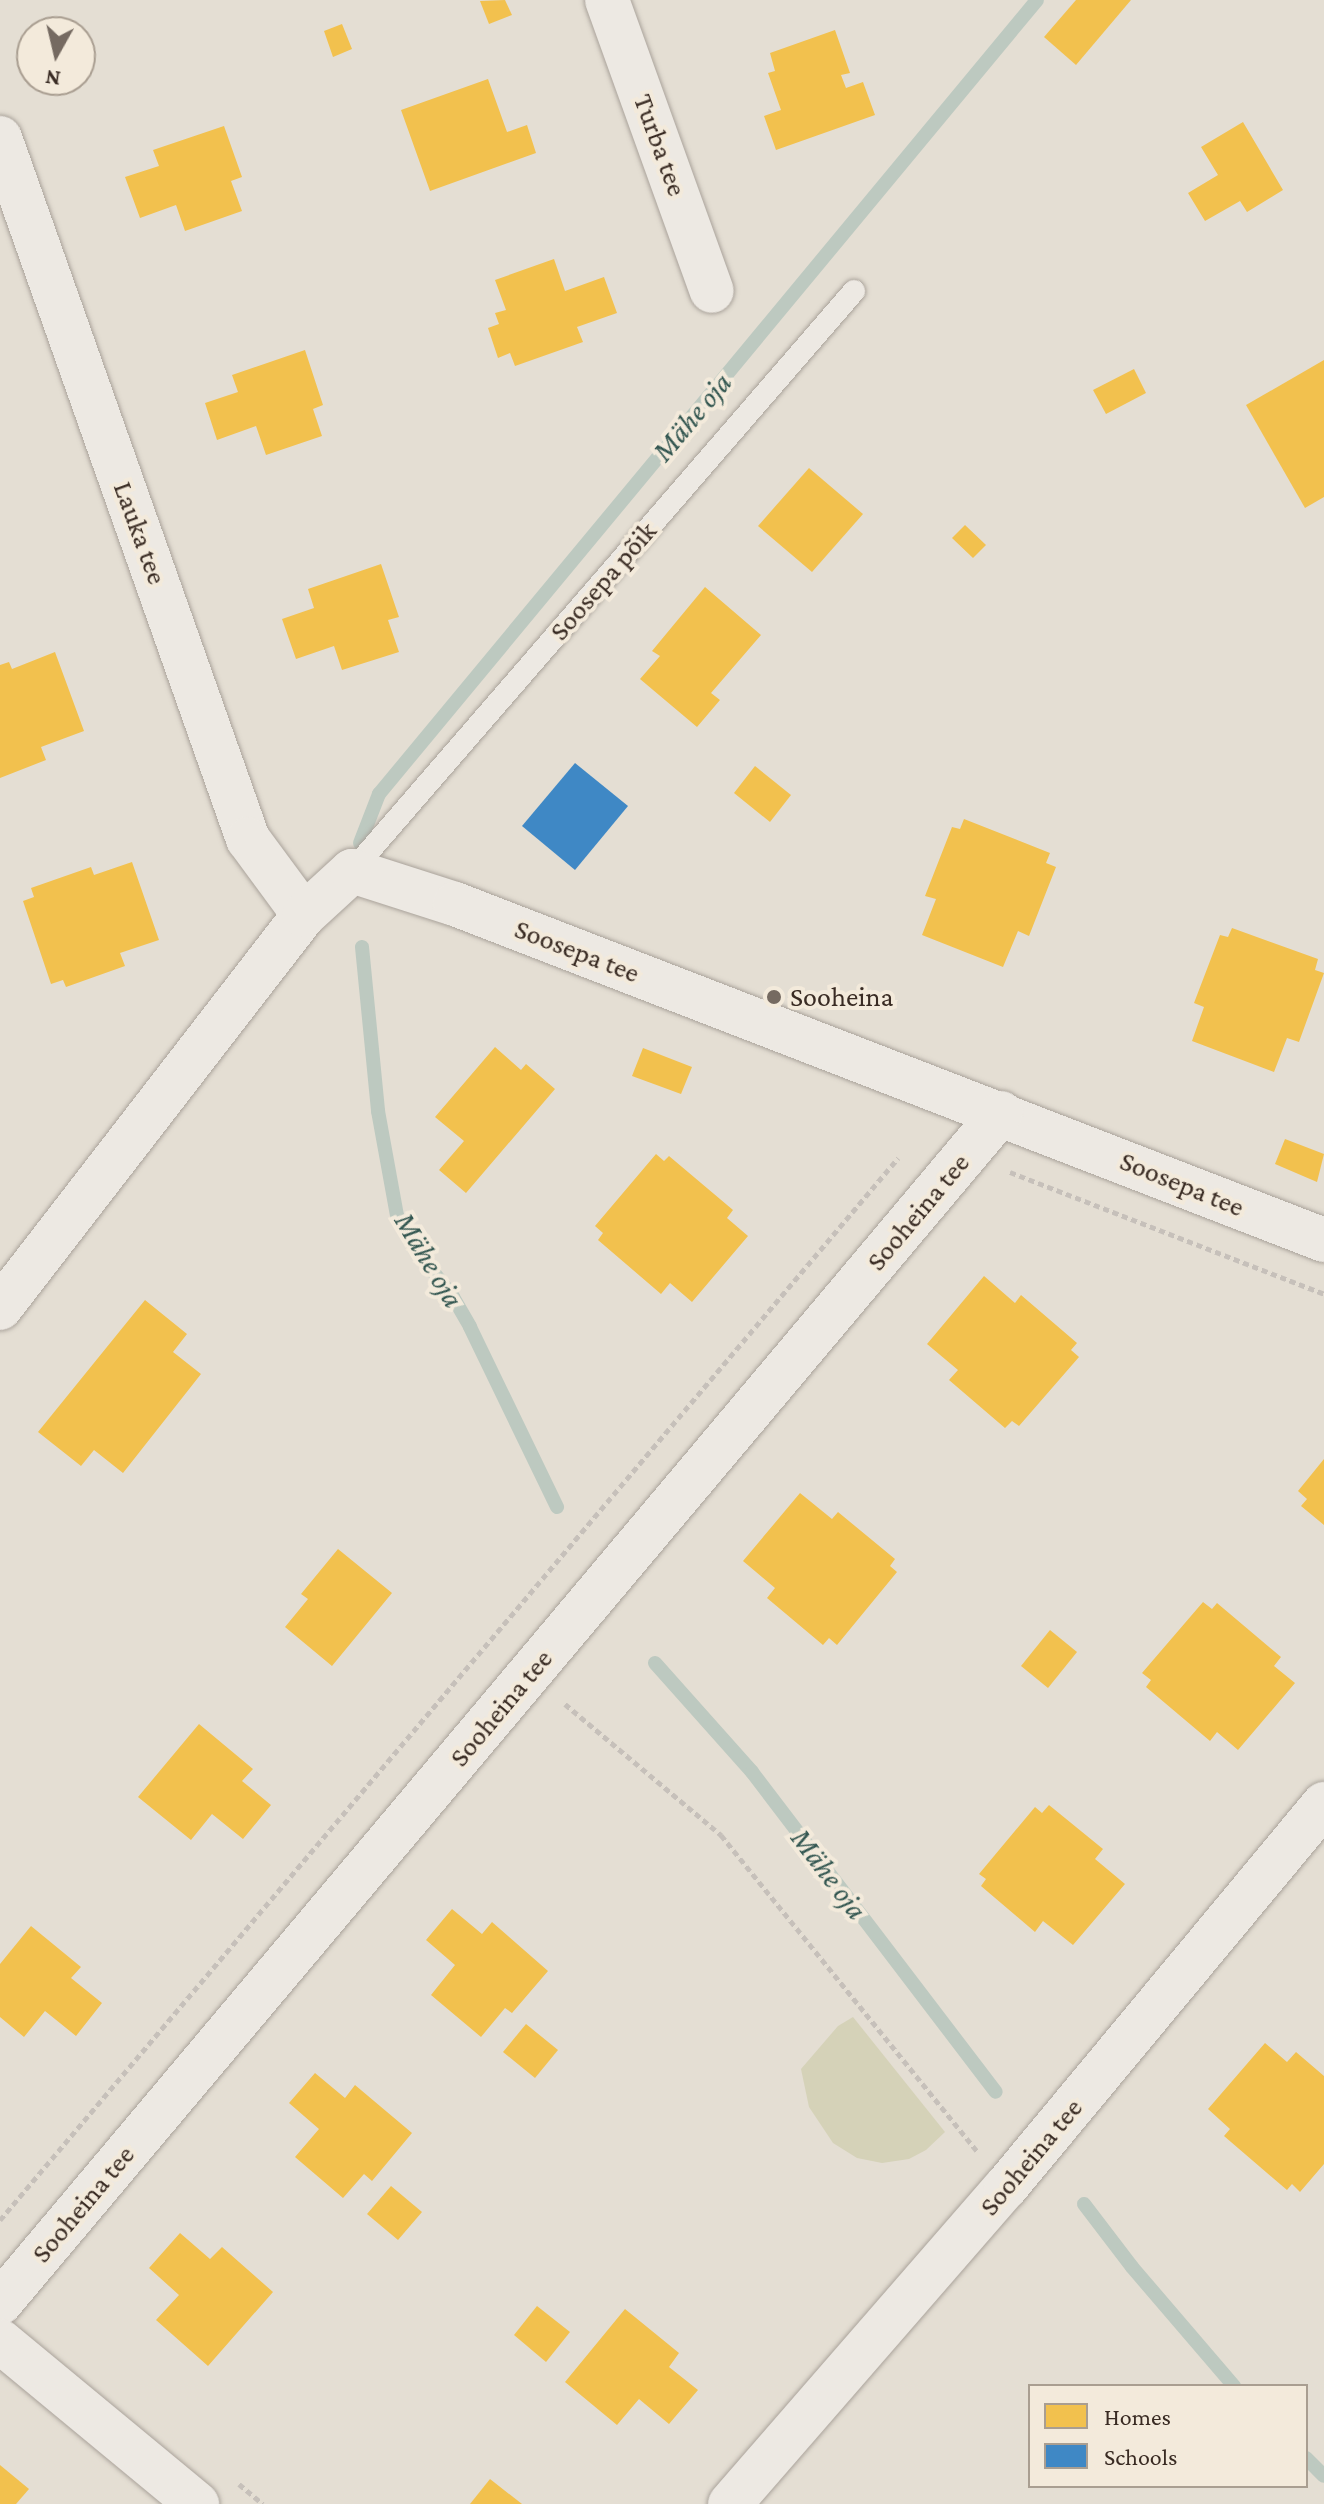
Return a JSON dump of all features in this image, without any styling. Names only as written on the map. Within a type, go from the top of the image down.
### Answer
[{"type":"street","name":"Turba tee","points":[[623,10],[712,291]]},
{"type":"street","name":"Lauka tee","points":[[0,138],[248,839],[304,915]]},
{"type":"street","points":[[0,1308],[304,915],[352,871]]},
{"type":"street","name":"Soosepa tee","points":[[352,871],[455,904],[1324,1240]]},
{"type":"street","name":"Sooheina tee","points":[[0,2303],[1001,1113]]},
{"type":"street","name":"Sooheina tee","points":[[730,2504],[1006,2187],[1324,1804]]},
{"type":"street","points":[[0,2341],[197,2504]]},
{"type":"lane","name":"Soosepa põik","points":[[352,871],[854,291]]},
{"type":"path","points":[[0,2220],[907,1148]]},
{"type":"path","points":[[492,1640],[721,1835],[1006,2187]]},
{"type":"shaded area","points":[[853,2017],[945,2132],[926,2150],[909,2159],[882,2163],[857,2158],[833,2143],[809,2107],[801,2069],[838,2026]]},
{"type":"building: Homes","points":[[505,0],[512,15],[489,24],[480,1]]},
{"type":"building: Homes","points":[[1076,0],[1131,0],[1076,65],[1044,37]]},
{"type":"building: Homes","points":[[342,24],[352,49],[333,57],[324,31]]},
{"type":"building: Homes","points":[[835,30],[850,73],[841,75],[846,88],[863,82],[875,115],[776,150],[764,116],[781,110],[768,73],[775,71],[770,53]]},
{"type":"building: Homes","points":[[488,79],[507,132],[527,125],[536,153],[430,191],[401,110]]},
{"type":"building: Homes","points":[[1243,122],[1283,190],[1247,212],[1240,201],[1205,221],[1188,193],[1218,175],[1201,147]]},
{"type":"building: Homes","points":[[224,126],[242,177],[231,181],[242,211],[185,231],[176,205],[140,218],[125,177],[159,166],[153,150]]},
{"type":"building: Homes","points":[[554,259],[565,291],[604,277],[617,313],[577,327],[583,342],[515,366],[510,353],[498,358],[488,328],[499,324],[495,313],[506,310],[495,280]]},
{"type":"building: Homes","points":[[305,350],[323,405],[313,409],[322,436],[266,455],[256,426],[217,440],[205,403],[238,392],[232,375]]},
{"type":"building: Homes","points":[[1324,360],[1324,497],[1305,508],[1246,405]]},
{"type":"building: Homes","points":[[1134,369],[1146,393],[1106,414],[1093,390]]},
{"type":"building: Homes","points":[[809,468],[863,514],[812,572],[758,526]]},
{"type":"building: Homes","points":[[965,525],[986,545],[973,558],[952,538]]},
{"type":"building: Homes","points":[[381,564],[399,617],[388,620],[399,652],[342,670],[334,646],[296,659],[282,619],[314,608],[308,589]]},
{"type":"building: Homes","points":[[705,587],[761,635],[711,693],[720,700],[697,727],[640,679],[660,656],[652,651]]},
{"type":"building: Homes","points":[[55,652],[84,731],[41,747],[46,760],[0,778],[0,665],[9,662],[12,669]]},
{"type":"building: Homes","points":[[755,766],[791,795],[770,822],[734,793]]},
{"type":"building: Homes","points":[[964,819],[1050,853],[1046,863],[1056,867],[1029,936],[1018,931],[1003,967],[922,935],[936,899],[925,896],[952,827],[960,829]]},
{"type":"building: Homes","points":[[132,862],[159,940],[120,953],[125,966],[66,987],[63,980],[51,984],[23,901],[34,897],[31,888],[91,867],[94,875]]},
{"type":"building: Homes","points":[[1232,928],[1318,959],[1315,970],[1324,973],[1299,1042],[1287,1038],[1274,1072],[1192,1041],[1204,1007],[1194,1003],[1220,935],[1228,937]]},
{"type":"building: Homes","points":[[495,1047],[521,1070],[526,1064],[555,1089],[466,1193],[439,1170],[464,1141],[435,1117]]},
{"type":"building: Homes","points":[[643,1048],[692,1067],[681,1094],[632,1076]]},
{"type":"building: Homes","points":[[1285,1139],[1324,1154],[1317,1182],[1275,1164]]},
{"type":"building: Homes","points":[[656,1154],[664,1161],[669,1156],[733,1210],[727,1218],[748,1236],[692,1302],[670,1283],[661,1294],[598,1240],[603,1233],[595,1226]]},
{"type":"building: Homes","points":[[984,1276],[1015,1303],[1021,1295],[1077,1343],[1071,1350],[1079,1357],[1019,1426],[1012,1421],[1005,1428],[949,1380],[958,1370],[927,1344]]},
{"type":"building: Homes","points":[[145,1300],[187,1334],[173,1352],[201,1374],[123,1473],[94,1450],[81,1466],[38,1432]]},
{"type":"building: Homes","points":[[1324,1459],[1324,1525],[1301,1506],[1307,1499],[1298,1491]]},
{"type":"building: Homes","points":[[800,1493],[832,1519],[838,1512],[895,1559],[890,1566],[897,1572],[837,1645],[829,1638],[823,1645],[767,1598],[775,1588],[743,1561]]},
{"type":"building: Homes","points":[[338,1549],[392,1593],[332,1666],[285,1627],[308,1599],[301,1594]]},
{"type":"building: Homes","points":[[1203,1602],[1212,1609],[1217,1603],[1281,1657],[1274,1666],[1295,1683],[1238,1750],[1217,1732],[1210,1741],[1146,1687],[1151,1680],[1142,1673]]},
{"type":"building: Homes","points":[[1050,1630],[1077,1652],[1048,1688],[1021,1666]]},
{"type":"building: Homes","points":[[199,1724],[253,1769],[242,1781],[271,1805],[243,1839],[212,1814],[191,1840],[138,1797]]},
{"type":"building: Homes","points":[[1049,1805],[1103,1849],[1095,1859],[1125,1884],[1073,1945],[1043,1921],[1035,1932],[981,1886],[986,1879],[979,1874],[1035,1807],[1042,1813]]},
{"type":"building: Homes","points":[[452,1909],[482,1934],[492,1922],[548,1971],[512,2013],[505,2008],[481,2037],[431,1995],[455,1965],[426,1940]]},
{"type":"building: Homes","points":[[31,1926],[81,1967],[71,1978],[102,2003],[76,2036],[45,2011],[24,2037],[0,2017],[0,1964]]},
{"type":"building: Homes","points":[[526,2024],[558,2050],[535,2078],[503,2052]]},
{"type":"building: Homes","points":[[1265,2043],[1287,2062],[1296,2052],[1324,2076],[1324,2164],[1300,2192],[1292,2184],[1287,2190],[1224,2136],[1230,2129],[1208,2109]]},
{"type":"building: Homes","points":[[315,2073],[345,2098],[355,2085],[412,2133],[372,2181],[364,2174],[343,2198],[295,2157],[319,2129],[289,2103]]},
{"type":"building: Homes","points":[[391,2186],[422,2212],[398,2240],[367,2214]]},
{"type":"building: Homes","points":[[180,2233],[210,2259],[222,2247],[273,2292],[208,2366],[156,2320],[179,2295],[149,2268]]},
{"type":"building: Homes","points":[[537,2306],[570,2332],[546,2362],[514,2335]]},
{"type":"building: Homes","points":[[625,2309],[679,2353],[669,2367],[698,2390],[669,2424],[639,2399],[617,2425],[565,2382]]},
{"type":"building: Homes","points":[[0,2465],[29,2489],[16,2504],[0,2504]]},
{"type":"building: Homes","points":[[490,2479],[522,2504],[470,2504]]},
{"type":"building: Schools","points":[[575,763],[628,806],[575,870],[522,826]]},
{"type":"waterway","name":"Mähe oja","points":[[360,843],[379,794],[1037,0]]},
{"type":"waterway","name":"Mähe oja","points":[[362,947],[378,1111],[397,1216],[416,1250],[453,1297],[470,1327],[557,1507]]},
{"type":"waterway","name":"Mähe oja","points":[[655,1663],[752,1772],[996,2092]]},
{"type":"waterway","name":"Mähe oja","points":[[1084,2204],[1132,2267],[1232,2384]]},
{"type":"waterway","name":"Mähe oja","points":[[1308,2460],[1324,2476]]},
{"type":"place","name":"Sooheina","points":[[774,997]]}]
